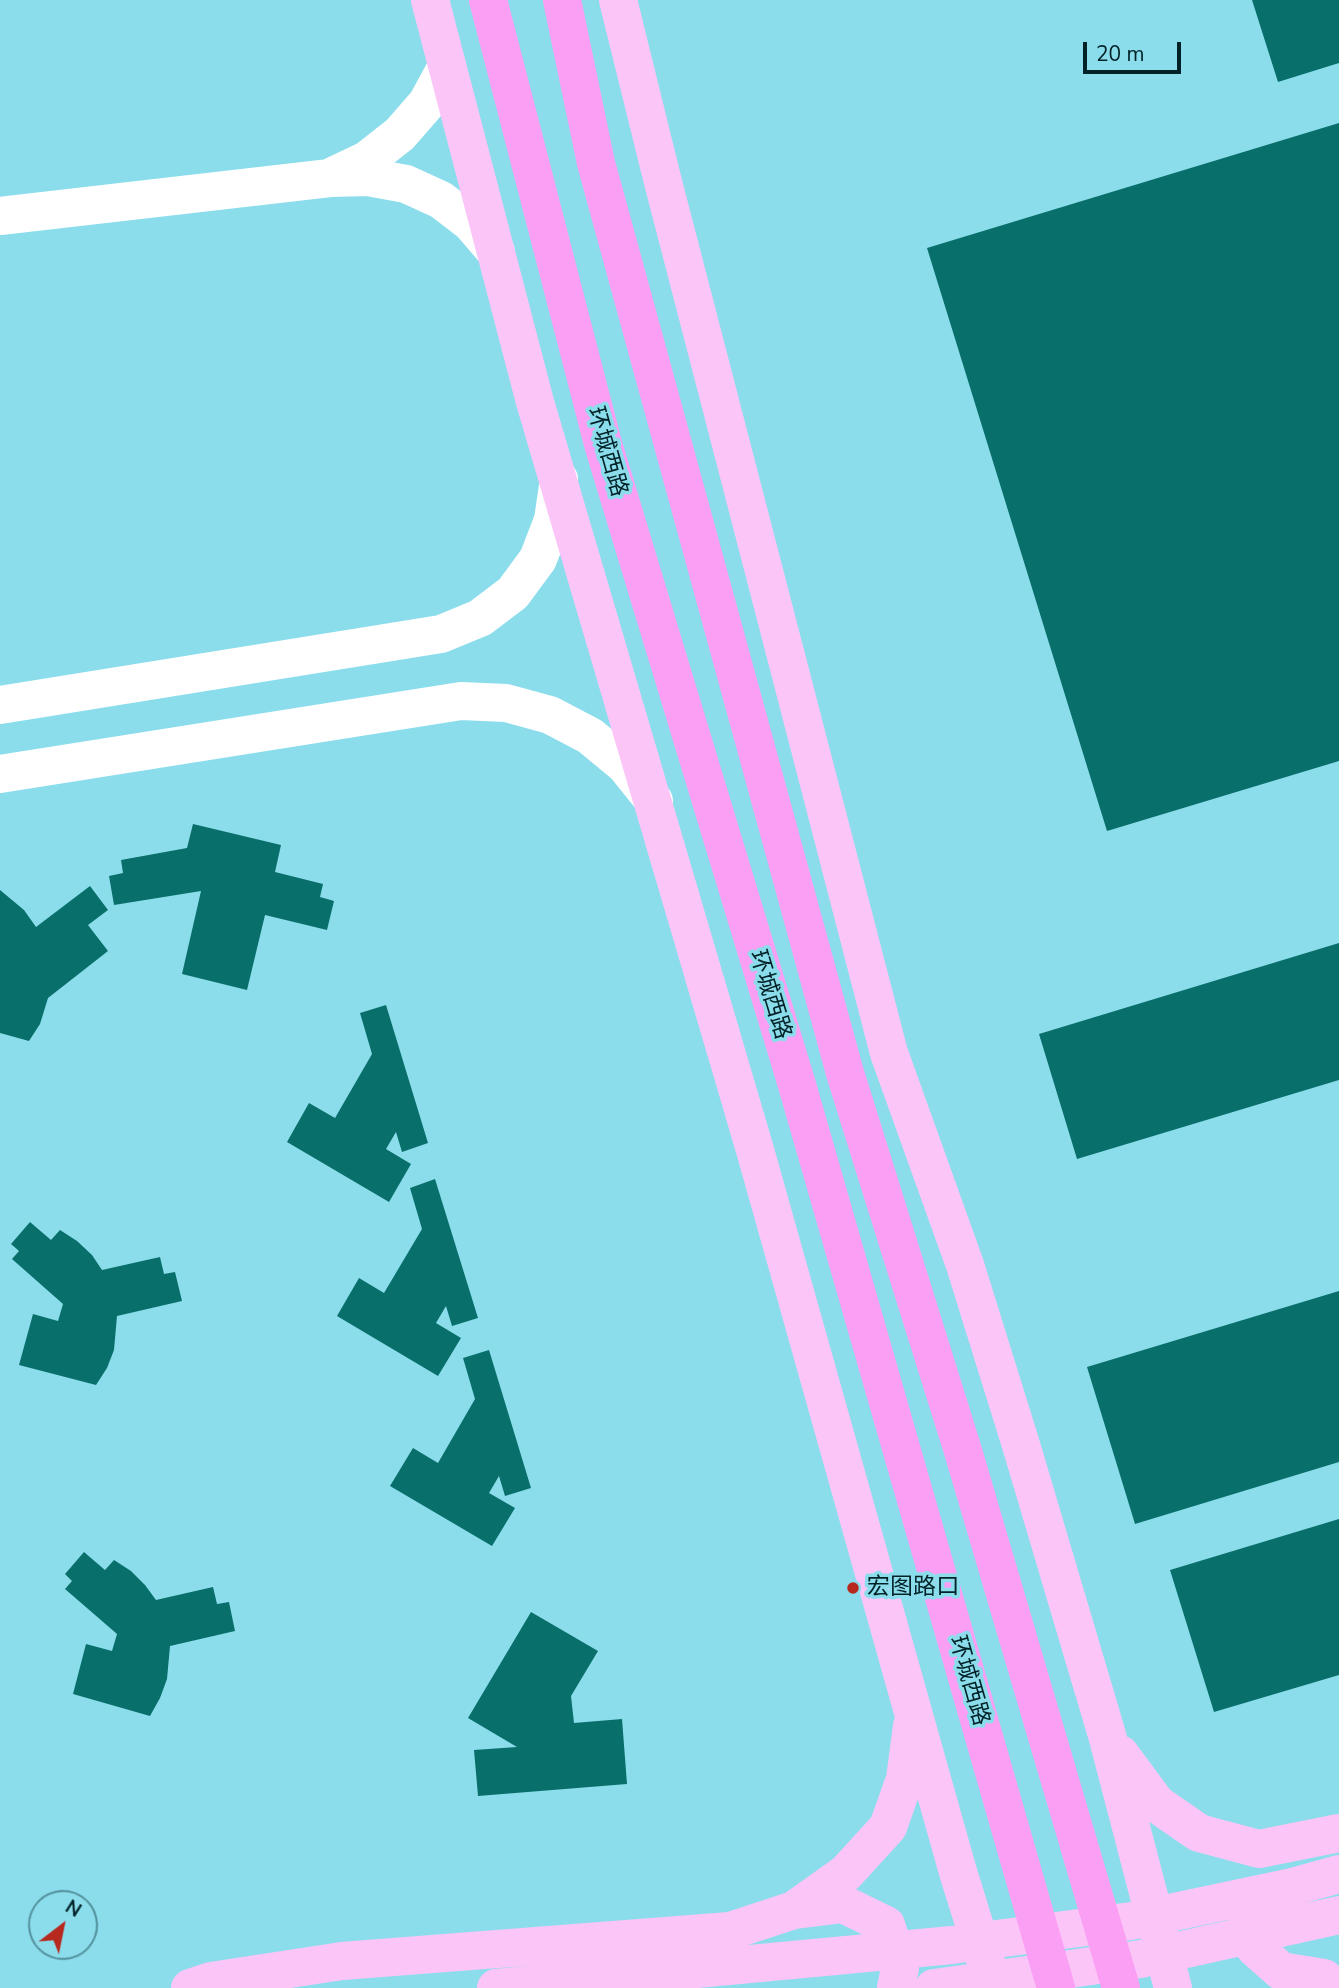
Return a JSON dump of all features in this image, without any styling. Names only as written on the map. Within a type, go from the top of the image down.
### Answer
[{"type":"highway","name":"环城西路","points":[[488,0],[603,444],[797,1085],[1056,1988]]},
{"type":"highway","points":[[562,0],[596,163],[845,1073],[963,1451],[1121,1988]]},
{"type":"main road","points":[[430,0],[535,402],[654,801],[958,1872],[994,1988]]},
{"type":"main road","points":[[618,0],[673,223],[889,1053],[965,1265],[1025,1458],[1107,1735],[1173,1988]]},
{"type":"main road","points":[[794,1910],[846,1873],[888,1827],[905,1780],[914,1710]]},
{"type":"main road","points":[[1107,1735],[1157,1804],[1199,1833],[1259,1849],[1332,1834]]},
{"type":"main road","points":[[1326,1979],[1281,1971],[1255,1948],[1243,1899],[1273,1861],[1332,1834]]},
{"type":"main road","points":[[496,1988],[939,1946],[1131,1921],[1292,1887],[1339,1874]]},
{"type":"main road","points":[[190,1988],[211,1981],[342,1961],[730,1931],[794,1910],[843,1904],[886,1925],[900,1968],[896,1988]]},
{"type":"main road","points":[[934,1988],[1141,1959],[1339,1915]]},
{"type":"street","points":[[330,178],[367,160],[400,134],[427,103],[447,66]]},
{"type":"street","points":[[0,216],[330,178],[368,177],[406,184],[441,200],[471,223],[496,252]]},
{"type":"street","points":[[0,705],[441,634],[480,618],[513,593],[538,559],[553,520],[559,479]]},
{"type":"street","points":[[0,774],[461,701],[506,703],[550,715],[570,725],[590,736],[625,765],[654,801]]},
{"type":"building","points":[[1252,0],[1339,0],[1339,63],[1278,82]]},
{"type":"building","points":[[1339,123],[1339,761],[1107,831],[927,248]]},
{"type":"building","points":[[193,824],[281,845],[275,872],[323,884],[320,897],[334,901],[327,930],[265,915],[247,990],[182,974],[201,891],[114,905],[109,876],[123,873],[121,860],[187,848]]},
{"type":"building","points":[[90,886],[108,910],[88,925],[108,951],[48,998],[40,1024],[29,1041],[0,1033],[0,890],[24,910],[36,927]]},
{"type":"building","points":[[1339,943],[1339,1080],[1077,1159],[1039,1034]]},
{"type":"building","points":[[386,1005],[428,1143],[402,1152],[396,1132],[386,1149],[411,1164],[389,1202],[287,1142],[309,1103],[335,1118],[372,1054],[360,1013]]},
{"type":"building","points":[[435,1179],[478,1318],[452,1326],[446,1306],[436,1323],[461,1338],[438,1376],[337,1316],[359,1278],[384,1293],[422,1229],[410,1188]]},
{"type":"building","points":[[30,1222],[51,1240],[60,1230],[77,1241],[92,1255],[102,1270],[160,1257],[164,1274],[175,1272],[182,1301],[117,1316],[114,1350],[96,1385],[19,1365],[33,1314],[58,1321],[63,1304],[12,1259],[19,1251],[11,1244]]},
{"type":"building","points":[[1339,1291],[1339,1462],[1135,1524],[1087,1367]]},
{"type":"building","points":[[489,1350],[531,1488],[505,1496],[499,1476],[489,1493],[515,1508],[492,1546],[390,1486],[413,1448],[438,1463],[475,1399],[463,1358]]},
{"type":"building","points":[[1339,1519],[1339,1675],[1214,1712],[1170,1570]]},
{"type":"building","points":[[84,1552],[105,1570],[114,1560],[131,1571],[156,1600],[213,1587],[217,1604],[229,1602],[235,1631],[170,1646],[167,1679],[150,1716],[73,1694],[86,1644],[112,1651],[117,1634],[65,1589],[72,1581],[65,1574]]},
{"type":"building","points":[[531,1612],[598,1651],[571,1696],[574,1723],[622,1719],[627,1784],[478,1796],[474,1750],[517,1747],[468,1718]]},
{"type":"place","name":"宏图路口","points":[[853,1588]]}]
